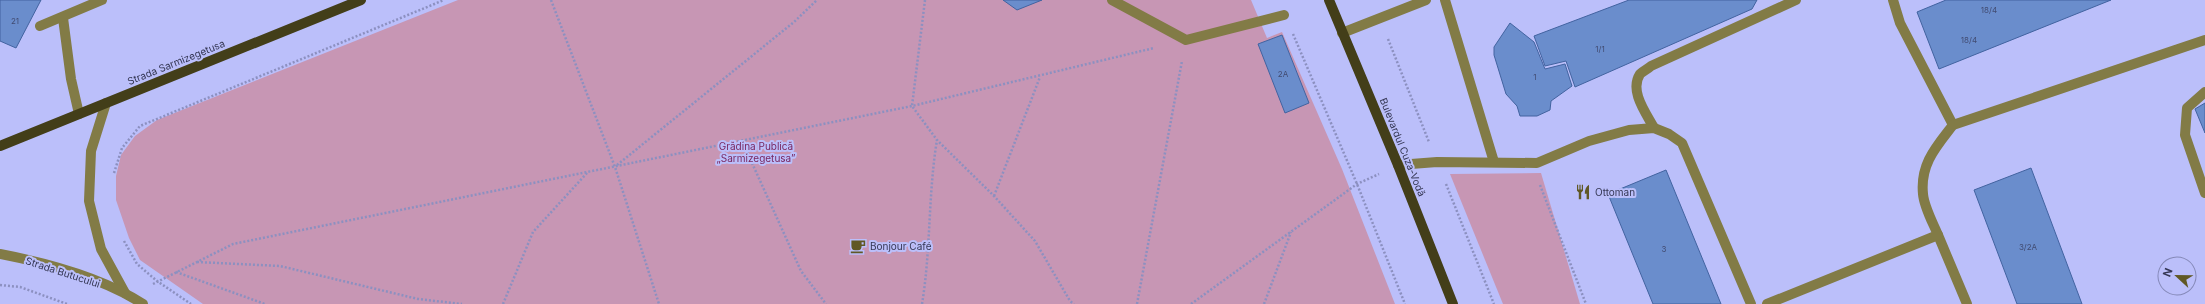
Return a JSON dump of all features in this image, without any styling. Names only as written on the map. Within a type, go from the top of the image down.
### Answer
[{"type":"main road","name":"Strada Sarmizegetusa","points":[[0,146],[361,0]]},
{"type":"main road","name":"Bulevardul Cuza-Vodă","points":[[1329,0],[1398,165],[1453,304]]},
{"type":"street","points":[[40,26],[63,18],[102,0]]},
{"type":"street","points":[[1112,0],[1186,40],[1284,15]]},
{"type":"street","points":[[1342,34],[1426,0]]},
{"type":"street","points":[[1445,0],[1494,162]]},
{"type":"street","points":[[1654,128],[1637,94],[1636,86],[1640,74],[1651,66],[1796,0]]},
{"type":"street","points":[[1893,0],[1900,23],[1953,125]]},
{"type":"street","points":[[63,18],[71,79],[79,114]]},
{"type":"street","points":[[1967,304],[1923,195],[1924,169],[1938,145],[1953,125],[2205,40]]},
{"type":"street","points":[[2205,92],[2187,108],[2185,135],[2205,193]]},
{"type":"street","name":"Strada Butucului","points":[[106,103],[91,151],[89,201],[101,249],[126,293]]},
{"type":"street","points":[[1398,165],[1437,162],[1537,162],[1589,141],[1629,130],[1654,128],[1669,134],[1682,142],[1751,304]]},
{"type":"street","points":[[1767,304],[1938,235]]},
{"type":"street","name":"Strada Butucului","points":[[0,254],[67,272],[126,293],[143,304]]},
{"type":"path","points":[[112,177],[122,148],[140,126],[444,0]]},
{"type":"path","points":[[551,0],[615,167],[658,304]]},
{"type":"path","points":[[615,167],[794,22],[817,0]]},
{"type":"path","points":[[924,0],[912,106],[937,140],[994,196],[1035,241],[1070,301],[1074,304]]},
{"type":"path","points":[[1284,15],[1357,184],[1405,304]]},
{"type":"path","points":[[157,281],[233,244],[912,106],[1186,40],[1137,304]]},
{"type":"path","points":[[994,196],[1040,76]]},
{"type":"path","points":[[922,304],[925,285],[932,173],[937,140]]},
{"type":"path","points":[[742,141],[801,271],[826,304]]},
{"type":"path","points":[[1531,162],[1586,304]]},
{"type":"path","points":[[1191,304],[1357,184],[1398,165]]},
{"type":"path","points":[[503,304],[533,232],[587,172]]},
{"type":"path","points":[[1264,304],[1291,232]]},
{"type":"path","points":[[120,234],[137,264],[157,281],[191,304]]},
{"type":"path","points":[[196,262],[280,266],[418,299],[462,304]]},
{"type":"path","points":[[176,272],[265,304]]},
{"type":"path","points":[[0,285],[20,287],[67,304]]},
{"type":"green space","name":"Grădina Publică „Sarmizegetusa”","points":[[458,0],[1251,0],[1267,38],[1282,32],[1342,169],[1395,304],[203,304],[140,260],[129,238],[116,200],[116,176],[121,155],[135,136],[157,120]]},
{"type":"green space","points":[[1541,173],[1580,304],[1503,304],[1450,174]]},
{"type":"building","points":[[0,0],[41,0],[16,48],[0,41]]},
{"type":"building","points":[[1003,0],[1042,0],[1017,10]]},
{"type":"building","points":[[1629,0],[1757,0],[1752,9],[1575,87],[1566,61],[1545,66],[1534,36]]},
{"type":"building","points":[[1946,0],[2111,0],[1939,69],[1917,12]]},
{"type":"building","points":[[1510,23],[1534,42],[1545,69],[1565,64],[1572,86],[1551,101],[1550,110],[1537,116],[1520,116],[1517,106],[1506,94],[1494,55],[1494,47]]},
{"type":"building","points":[[1282,35],[1309,103],[1285,113],[1258,44]]},
{"type":"building","points":[[2205,103],[2205,133],[2195,109]]},
{"type":"building","points":[[2031,168],[2082,304],[2017,304],[1974,190]]},
{"type":"building","points":[[1666,170],[1721,304],[1653,304],[1608,194]]},
{"type":"place","name":"Ottoman","points":[[1583,192]]},
{"type":"place","name":"Bonjour Café","points":[[858,246]]}]
